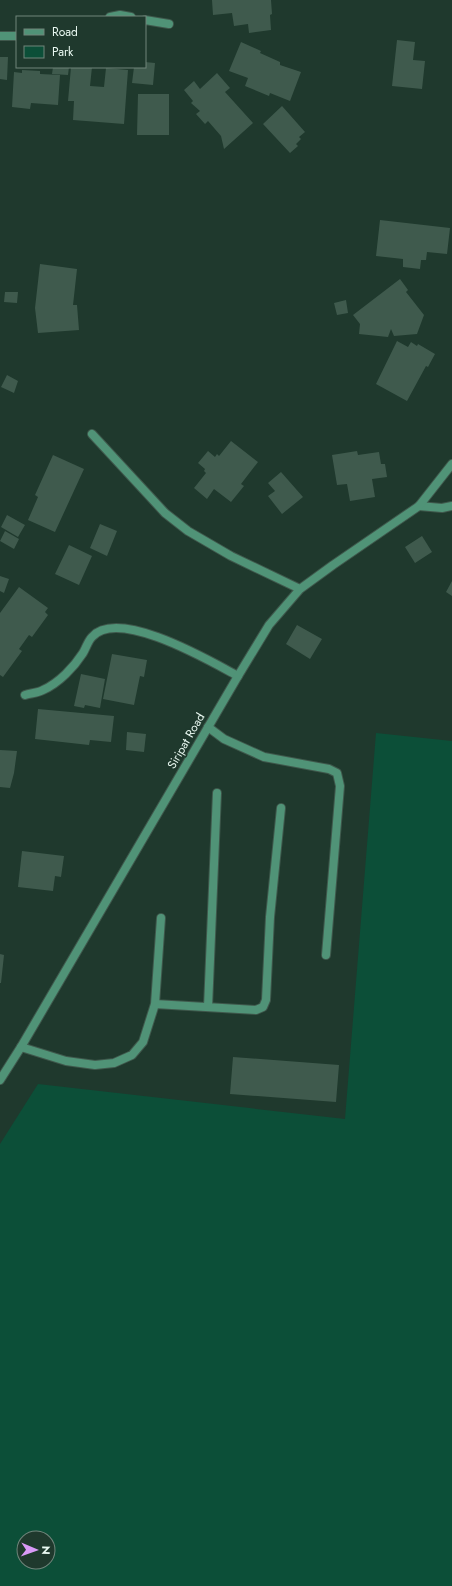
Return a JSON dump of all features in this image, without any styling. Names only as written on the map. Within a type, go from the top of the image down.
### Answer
[{"type":"street","points":[[115,16],[125,16]]},
{"type":"street","points":[[146,20],[169,24]]},
{"type":"street","points":[[0,36],[16,36]]},
{"type":"street","points":[[92,434],[165,513],[188,531],[231,556],[300,589]]},
{"type":"street","name":"Siripat Road","points":[[0,1080],[21,1047],[238,676],[269,626],[300,589],[419,506],[452,464]]},
{"type":"street","points":[[419,506],[442,508],[452,506]]},
{"type":"street","points":[[25,695],[43,690],[55,683],[83,653],[92,637],[100,630],[116,627],[141,632],[193,651],[238,676]]},
{"type":"street","points":[[208,727],[224,738],[264,758],[329,769],[337,773],[340,786],[326,955]]},
{"type":"street","points":[[208,1007],[217,793]]},
{"type":"street","points":[[155,1004],[256,1010],[263,1007],[266,1000],[270,917],[280,808]]},
{"type":"street","points":[[21,1047],[66,1060],[95,1065],[114,1063],[132,1055],[143,1042],[155,1004],[161,918]]},
{"type":"green space","points":[[376,733],[452,741],[452,1586],[0,1586],[0,1144],[38,1084],[345,1119]]},
{"type":"building","points":[[212,0],[271,0],[271,30],[249,33],[248,24],[234,26],[232,13],[213,15]]},
{"type":"building","points":[[397,40],[415,42],[413,60],[425,61],[422,89],[392,86]]},
{"type":"building","points":[[241,42],[280,62],[280,65],[301,72],[290,101],[270,93],[269,96],[245,86],[248,78],[229,71]]},
{"type":"building","points":[[0,57],[8,57],[7,80],[0,79]]},
{"type":"building","points":[[146,62],[155,63],[153,85],[132,83],[134,68],[146,68]]},
{"type":"building","points":[[53,68],[69,68],[68,75],[52,74]]},
{"type":"building","points":[[71,68],[92,68],[90,86],[104,87],[106,68],[128,70],[124,124],[73,120],[74,101],[68,101]]},
{"type":"building","points":[[22,70],[40,71],[40,74],[60,75],[58,105],[31,103],[30,109],[12,107],[14,72],[22,73]]},
{"type":"building","points":[[217,73],[230,88],[225,92],[253,123],[224,149],[221,136],[208,121],[205,124],[196,114],[200,111],[191,103],[193,101],[184,90],[194,81],[200,89]]},
{"type":"building","points":[[138,94],[169,94],[169,135],[137,135]]},
{"type":"building","points":[[282,106],[305,132],[299,137],[301,139],[296,144],[298,146],[290,153],[263,124]]},
{"type":"building","points":[[380,220],[450,228],[447,254],[427,252],[426,260],[421,260],[420,269],[403,267],[403,259],[376,256]]},
{"type":"building","points":[[40,264],[77,269],[73,305],[77,305],[79,330],[38,333],[35,308]]},
{"type":"building","points":[[400,279],[408,290],[406,292],[424,315],[417,334],[394,336],[391,329],[388,337],[359,334],[360,324],[353,315]]},
{"type":"building","points":[[5,292],[18,292],[17,303],[4,302]]},
{"type":"building","points":[[346,300],[348,313],[337,315],[334,303]]},
{"type":"building","points":[[397,341],[408,347],[411,342],[417,346],[418,344],[435,354],[428,367],[426,366],[407,401],[376,384]]},
{"type":"building","points":[[7,375],[18,381],[14,393],[1,387]]},
{"type":"building","points":[[231,441],[258,462],[241,484],[244,486],[231,502],[214,489],[207,499],[194,488],[206,473],[204,471],[205,469],[198,463],[208,451],[215,457],[217,454],[219,456]]},
{"type":"building","points":[[357,451],[358,455],[379,452],[381,464],[385,464],[387,477],[372,479],[375,497],[350,501],[347,484],[337,485],[332,455]]},
{"type":"building","points":[[53,455],[84,469],[55,532],[28,520],[38,497],[35,495]]},
{"type":"building","points":[[281,472],[303,497],[282,514],[268,496],[275,491],[268,483]]},
{"type":"building","points":[[7,515],[25,525],[18,537],[1,527]]},
{"type":"building","points":[[100,524],[117,531],[107,556],[90,548]]},
{"type":"building","points":[[5,531],[19,539],[14,549],[0,541]]},
{"type":"building","points":[[422,536],[432,552],[415,563],[405,547]]},
{"type":"building","points":[[69,545],[92,556],[79,585],[55,574]]},
{"type":"building","points":[[0,576],[9,579],[4,593],[0,591]]},
{"type":"building","points":[[452,581],[452,596],[446,592]]},
{"type":"building","points":[[19,587],[48,608],[45,612],[48,615],[32,637],[29,635],[19,649],[22,651],[3,677],[0,675],[0,613]]},
{"type":"building","points":[[297,625],[322,639],[310,659],[286,644]]},
{"type":"building","points":[[112,654],[147,660],[144,677],[140,676],[134,705],[103,699]]},
{"type":"building","points":[[81,674],[105,679],[100,708],[85,705],[84,708],[74,706]]},
{"type":"building","points":[[38,709],[114,716],[111,742],[90,740],[89,745],[35,739]]},
{"type":"building","points":[[127,732],[146,734],[144,752],[126,750]]},
{"type":"building","points":[[0,750],[17,751],[10,788],[0,787]]},
{"type":"building","points":[[22,851],[64,856],[61,877],[55,876],[53,891],[18,887]]},
{"type":"building","points":[[0,954],[4,955],[1,983],[0,983]]},
{"type":"building","points":[[233,1057],[339,1065],[336,1102],[230,1094]]}]
